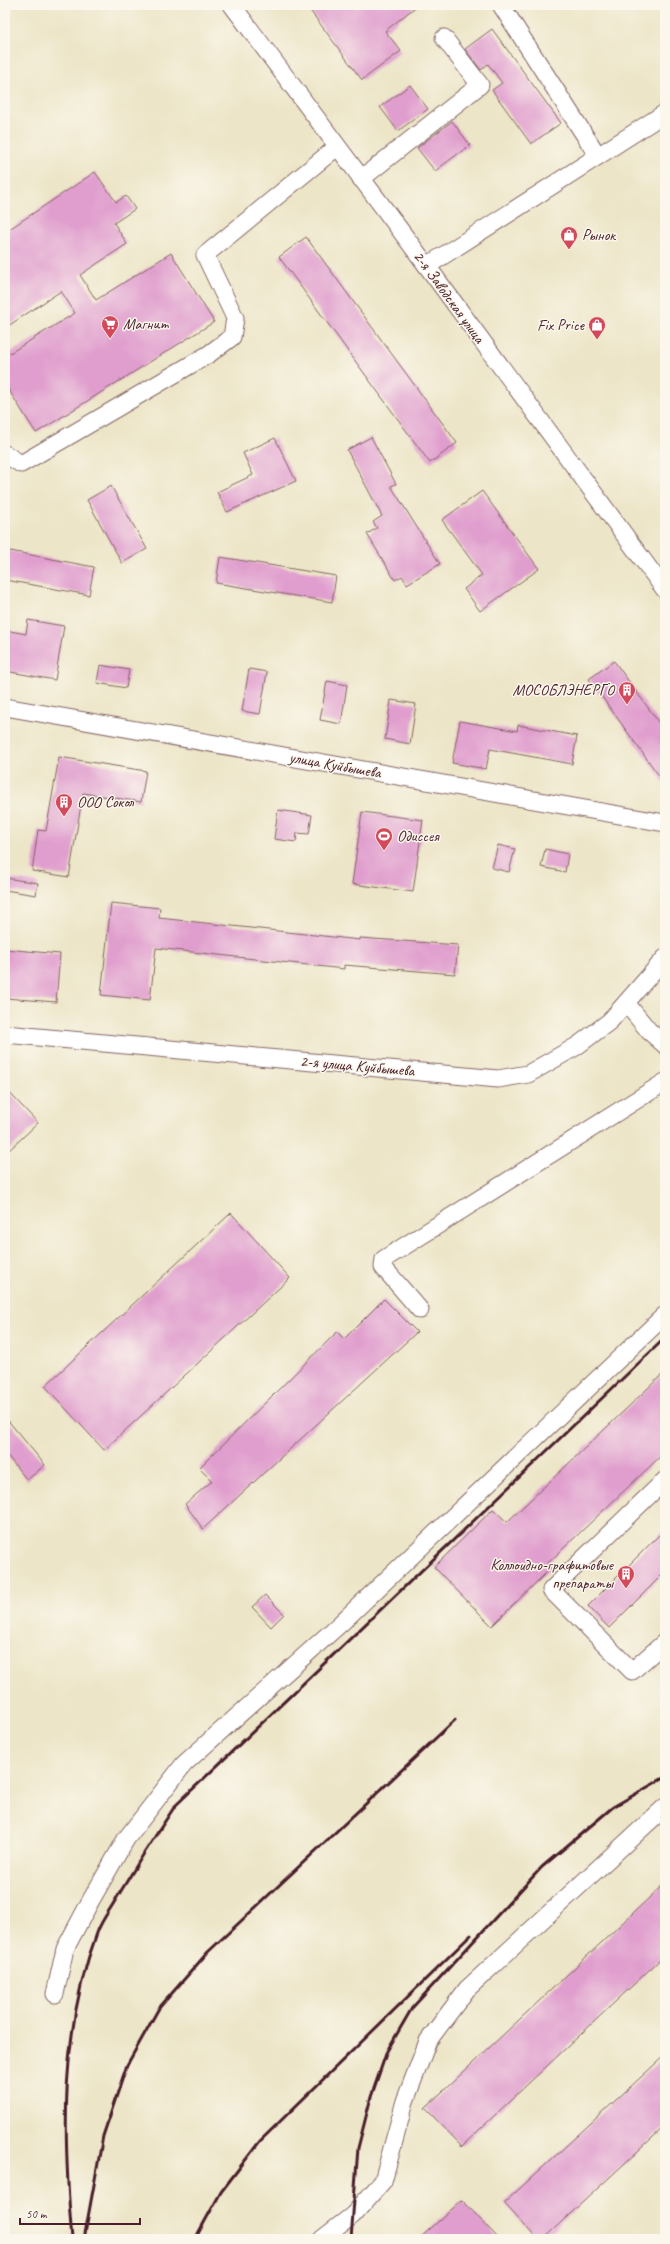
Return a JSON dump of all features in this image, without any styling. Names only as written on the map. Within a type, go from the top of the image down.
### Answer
[{"type":"street","name":"2-я Заводская улица","points":[[232,5],[427,266],[665,590]]},
{"type":"street","points":[[501,5],[598,156]]},
{"type":"street","points":[[361,179],[480,85],[444,38]]},
{"type":"street","points":[[427,266],[665,113]]},
{"type":"street","points":[[5,454],[21,464],[209,354],[232,337],[235,318],[205,255],[337,147]]},
{"type":"street","name":"улица Куйбышева","points":[[5,707],[665,823]]},
{"type":"street","name":"2-я улица Куйбышева","points":[[5,1034],[498,1079],[528,1074],[577,1046],[610,1021],[665,958]]},
{"type":"street","points":[[626,1003],[650,1031],[665,1045]]},
{"type":"street","points":[[420,1310],[383,1267],[384,1259],[665,1082]]},
{"type":"street","points":[[55,1994],[65,1949],[91,1900],[126,1839],[184,1764],[340,1624],[665,1315]]},
{"type":"street","points":[[665,1480],[551,1590],[632,1671],[665,1642]]},
{"type":"street","points":[[322,2239],[353,2215],[383,2181],[405,2101],[428,2041],[467,1989],[665,1807]]},
{"type":"building","points":[[306,5],[418,5],[385,31],[401,51],[362,80]]},
{"type":"building","points":[[492,29],[561,123],[531,144],[492,90],[502,83],[488,64],[481,70],[465,49]]},
{"type":"building","points":[[410,85],[428,109],[398,131],[380,107]]},
{"type":"building","points":[[452,121],[470,145],[435,171],[417,148]]},
{"type":"building","name":"Магнит","points":[[95,172],[116,202],[126,196],[135,209],[114,223],[127,244],[80,275],[96,300],[171,253],[214,322],[36,433],[5,384],[5,356],[75,313],[61,291],[5,328],[5,232]]},
{"type":"building","points":[[306,237],[457,443],[430,463],[279,257]]},
{"type":"building","points":[[371,437],[396,484],[391,486],[440,564],[407,584],[402,576],[395,580],[367,534],[377,528],[373,522],[382,516],[347,450]]},
{"type":"building","points":[[275,438],[296,481],[227,512],[217,492],[253,475],[243,453]]},
{"type":"building","points":[[111,486],[147,549],[122,563],[87,500]]},
{"type":"building","points":[[482,491],[539,569],[480,611],[464,589],[482,575],[442,520]]},
{"type":"building","points":[[5,550],[94,567],[89,595],[5,580]]},
{"type":"building","points":[[220,557],[336,576],[332,602],[216,583]]},
{"type":"building","points":[[28,620],[64,626],[55,680],[5,671],[5,630],[26,634]]},
{"type":"building","name":"МОСОБЛЭНЕРГО","points":[[614,661],[665,731],[665,784],[589,679]]},
{"type":"building","points":[[100,665],[129,670],[126,688],[97,683]]},
{"type":"building","points":[[249,669],[267,672],[260,714],[242,711]]},
{"type":"building","points":[[327,681],[347,685],[341,724],[320,720]]},
{"type":"building","points":[[391,700],[416,704],[410,744],[385,739]]},
{"type":"building","points":[[460,721],[517,731],[518,725],[577,736],[572,764],[490,749],[486,769],[452,763]]},
{"type":"building","name":"ООО Сокол","points":[[59,757],[146,771],[141,802],[83,793],[69,877],[32,871],[38,830],[46,831]]},
{"type":"building","points":[[278,810],[312,815],[309,834],[297,833],[296,842],[274,839]]},
{"type":"building","points":[[362,812],[423,820],[413,892],[352,884]]},
{"type":"building","points":[[498,845],[515,849],[509,872],[492,868]]},
{"type":"building","points":[[545,849],[568,854],[565,872],[541,867]]},
{"type":"building","points":[[5,878],[38,883],[36,895],[5,890]]},
{"type":"building","points":[[111,903],[160,908],[159,918],[360,940],[360,938],[458,945],[455,974],[344,965],[344,969],[156,948],[150,1000],[101,995]]},
{"type":"building","points":[[5,949],[60,954],[56,1002],[5,998]]},
{"type":"building","points":[[5,1088],[38,1123],[5,1154]]},
{"type":"building","points":[[231,1213],[290,1278],[104,1450],[45,1386]]},
{"type":"building","points":[[384,1299],[417,1332],[203,1529],[185,1504],[212,1481],[199,1468],[337,1332],[344,1339]]},
{"type":"building","points":[[665,1372],[665,1452],[547,1564],[551,1568],[492,1626],[434,1567],[493,1509],[507,1522]]},
{"type":"building","points":[[5,1417],[45,1465],[27,1480],[5,1453]]},
{"type":"building","name":"Коллоидно-графитовые препараты","points":[[665,1529],[665,1572],[609,1628],[588,1606]]},
{"type":"building","points":[[265,1595],[284,1614],[271,1627],[252,1607]]},
{"type":"building","points":[[665,1883],[665,1955],[462,2146],[425,2108]]},
{"type":"building","points":[[665,2055],[665,2126],[543,2239],[537,2239],[504,2203]]},
{"type":"building","points":[[462,2200],[499,2239],[419,2239]]},
{"type":"railway","points":[[72,2239],[67,2162],[67,2084],[70,2046],[76,2008],[85,1970],[103,1920],[130,1875],[175,1806],[665,1338]]},
{"type":"railway","points":[[84,2239],[103,2136],[127,2065],[159,2008],[208,1952],[455,1720]]},
{"type":"railway","points":[[351,2239],[358,2148],[371,2097],[387,2051],[412,2008],[542,1867],[613,1807],[665,1777]]},
{"type":"railway","points":[[195,2239],[221,2192],[260,2141],[471,1935]]},
{"type":"place","name":"Рынок","points":[[569,250]]},
{"type":"place","name":"Магнит","points":[[110,339]]},
{"type":"place","name":"Fix Price","points":[[597,340]]},
{"type":"place","name":"МОСОБЛЭНЕРГО","points":[[627,705]]},
{"type":"place","name":"ООО Сокол","points":[[64,817]]},
{"type":"place","name":"Одиссея","points":[[384,851]]},
{"type":"place","name":"Коллоидно-графитовые препараты","points":[[626,1589]]}]
